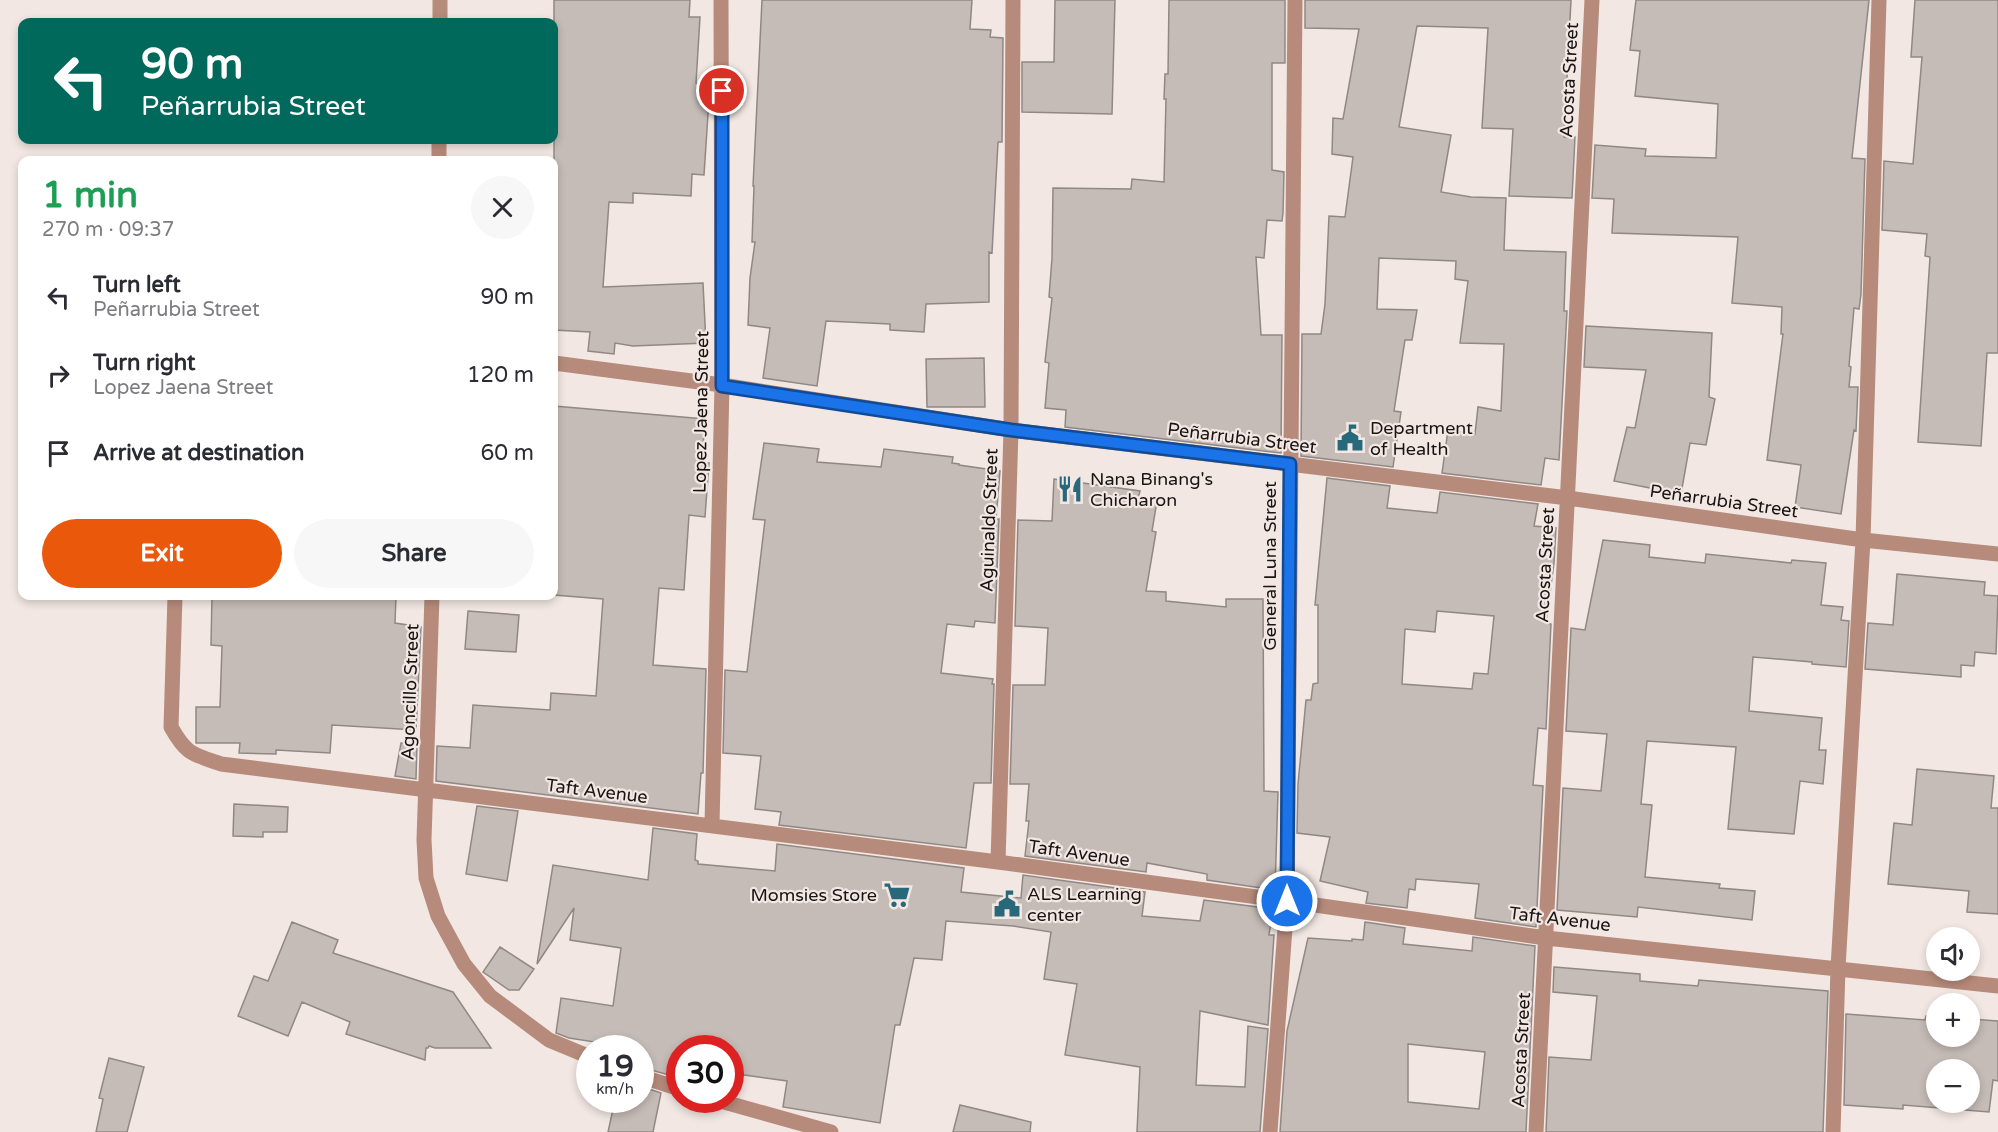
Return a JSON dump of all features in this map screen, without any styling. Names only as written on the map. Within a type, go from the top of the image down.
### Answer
[{"type":"street","points":[[440,0],[440,18]]},
{"type":"street","name":"Lopez Jaena Street","points":[[712,825],[722,386],[722,0]]},
{"type":"street","name":"Aguinaldo Street","points":[[998,862],[1011,430],[1013,0]]},
{"type":"street","name":"General Luna Street","points":[[1270,1132],[1287,901],[1295,0]]},
{"type":"street","name":"Acosta Street","points":[[1536,1132],[1592,0]]},
{"type":"street","points":[[1833,1132],[1838,968],[1863,540],[1879,0]]},
{"type":"street","name":"Peñarrubia Street","points":[[558,364],[1011,430],[1568,498],[1863,540],[1998,554]]},
{"type":"street","name":"Taft Avenue","points":[[175,600],[171,727],[180,744],[191,754],[221,764],[998,862],[1546,938],[1998,986]]},
{"type":"street","name":"Agoncillo Street","points":[[432,600],[424,840],[426,878],[438,916],[464,964],[490,996],[549,1040],[576,1051]]},
{"type":"street","points":[[744,1108],[810,1129],[831,1132]]},
{"type":"building","points":[[554,0],[690,0],[689,17],[700,17],[696,83],[710,84],[704,175],[692,174],[691,196],[633,193],[633,203],[609,202],[603,287],[703,283],[706,343],[633,346],[615,343],[614,354],[588,351],[590,332],[558,330],[558,156],[554,156],[554,144],[558,144],[558,18],[554,18]]},
{"type":"building","points":[[762,0],[972,0],[970,29],[991,30],[990,37],[1003,38],[1002,142],[998,142],[992,253],[989,252],[989,302],[926,304],[924,332],[890,330],[890,324],[826,321],[817,386],[763,378],[770,328],[748,325],[750,278],[755,242],[752,242],[753,186]]},
{"type":"building","points":[[1055,0],[1115,0],[1112,114],[1022,112],[1022,62],[1054,62]]},
{"type":"building","points":[[1169,0],[1285,0],[1285,63],[1272,63],[1272,170],[1284,172],[1283,213],[1282,221],[1267,220],[1264,258],[1256,257],[1261,335],[1282,335],[1281,453],[1065,427],[1066,410],[1045,408],[1049,363],[1045,362],[1052,298],[1049,297],[1053,188],[1131,189],[1132,179],[1164,182],[1166,99],[1164,99],[1165,74],[1168,74]]},
{"type":"building","points":[[1305,0],[1571,0],[1564,137],[1575,137],[1572,198],[1509,196],[1513,129],[1482,128],[1488,28],[1417,26],[1399,127],[1451,135],[1441,192],[1471,197],[1506,198],[1504,250],[1566,252],[1564,311],[1567,311],[1559,460],[1545,458],[1541,485],[1442,473],[1448,430],[1475,434],[1478,407],[1501,411],[1504,344],[1460,343],[1468,281],[1455,279],[1456,261],[1379,258],[1377,309],[1417,310],[1412,340],[1405,340],[1394,411],[1401,412],[1393,467],[1301,456],[1302,334],[1321,334],[1325,304],[1329,216],[1345,217],[1353,157],[1332,154],[1333,118],[1343,119],[1359,29],[1305,28]]},
{"type":"building","points":[[1636,0],[1869,0],[1852,158],[1865,159],[1861,294],[1859,309],[1854,308],[1849,366],[1851,367],[1849,387],[1858,387],[1856,431],[1854,430],[1841,514],[1795,507],[1801,465],[1767,460],[1783,334],[1781,334],[1782,307],[1732,303],[1738,237],[1612,233],[1614,199],[1592,198],[1595,145],[1646,149],[1645,156],[1716,158],[1718,104],[1635,96],[1640,51],[1630,50]]},
{"type":"building","points":[[1915,0],[1998,0],[1998,353],[1987,353],[1981,446],[1918,442],[1930,257],[1925,256],[1927,234],[1882,230],[1884,161],[1913,164],[1922,57],[1911,57]]},
{"type":"building","points":[[1586,326],[1712,333],[1709,397],[1715,399],[1706,445],[1690,443],[1681,494],[1614,481],[1627,427],[1635,428],[1646,370],[1584,367]]},
{"type":"building","points":[[984,358],[985,407],[927,407],[926,359]]},
{"type":"building","points":[[558,406],[705,419],[702,463],[709,463],[705,517],[689,515],[684,590],[659,588],[653,665],[706,669],[703,773],[701,773],[698,814],[436,781],[437,746],[470,748],[473,705],[550,710],[551,693],[596,696],[603,599],[558,595]]},
{"type":"building","points":[[764,443],[819,449],[817,462],[881,467],[884,449],[953,457],[952,463],[1000,471],[996,519],[999,519],[995,623],[975,621],[974,627],[947,624],[941,673],[993,679],[992,684],[994,684],[991,783],[974,783],[966,848],[779,825],[781,812],[755,809],[761,756],[723,753],[725,670],[747,672],[765,520],[753,519]]},
{"type":"building","points":[[1327,478],[1390,486],[1387,508],[1437,513],[1440,492],[1538,504],[1534,526],[1556,528],[1546,623],[1551,624],[1546,729],[1538,728],[1533,785],[1543,786],[1536,927],[1475,918],[1479,884],[1416,879],[1415,890],[1409,889],[1407,908],[1366,903],[1368,892],[1320,881],[1330,837],[1297,833],[1298,784],[1306,700],[1311,700],[1313,684],[1318,683],[1318,605],[1315,605]],"holes":[[[1437,611],[1494,616],[1488,674],[1474,673],[1472,689],[1402,684],[1405,629],[1435,632]]]},
{"type":"building","points":[[1054,479],[1140,491],[1138,499],[1157,501],[1152,531],[1156,532],[1146,591],[1166,592],[1166,601],[1226,607],[1226,599],[1263,599],[1264,791],[1278,792],[1275,890],[1207,880],[1207,874],[1147,863],[1146,872],[1025,856],[1029,821],[1026,821],[1029,784],[1010,784],[1013,685],[1045,685],[1048,628],[1015,626],[1018,520],[1052,521]]},
{"type":"building","points":[[1603,540],[1650,545],[1649,557],[1705,563],[1706,554],[1791,563],[1792,560],[1826,563],[1821,605],[1843,607],[1841,620],[1849,621],[1846,667],[1753,657],[1749,711],[1822,718],[1819,750],[1826,750],[1823,784],[1800,781],[1794,834],[1728,829],[1736,747],[1647,741],[1641,804],[1652,805],[1645,877],[1720,884],[1719,888],[1755,891],[1752,920],[1638,907],[1637,917],[1557,910],[1563,788],[1601,791],[1607,734],[1566,731],[1571,628],[1585,630]]},
{"type":"building","points":[[1897,574],[1985,582],[1984,595],[1998,596],[1996,654],[1975,652],[1974,666],[1961,665],[1961,677],[1865,669],[1868,623],[1893,625]]},
{"type":"building","points":[[212,600],[396,600],[395,623],[421,627],[416,730],[332,725],[330,753],[276,750],[276,754],[239,753],[240,743],[196,743],[196,707],[220,707],[222,646],[211,645]]},
{"type":"building","points":[[468,611],[519,615],[516,652],[465,649]]},
{"type":"building","points":[[401,743],[417,744],[416,779],[395,776]]},
{"type":"building","points":[[1917,769],[1994,776],[1991,808],[1998,808],[1998,914],[1967,912],[1969,891],[1888,884],[1894,823],[1912,825]]},
{"type":"building","points":[[234,804],[288,807],[287,832],[263,832],[263,837],[233,836]]},
{"type":"building","points":[[477,806],[518,811],[507,881],[466,874]]},
{"type":"building","points":[[653,828],[697,834],[695,860],[698,864],[775,871],[777,844],[964,868],[961,892],[1021,898],[1023,875],[1145,892],[1142,916],[1200,921],[1204,900],[1273,909],[1269,935],[1274,935],[1268,1025],[1200,1011],[1196,1085],[1245,1087],[1248,1026],[1268,1029],[1260,1132],[1137,1132],[1140,1067],[1065,1055],[1077,984],[1044,979],[1051,932],[1013,926],[946,921],[942,960],[914,958],[900,1025],[895,1025],[880,1123],[783,1107],[787,1081],[744,1075],[744,1035],[666,1035],[666,1074],[654,1071],[654,1035],[576,1035],[576,1039],[556,1033],[561,998],[613,1006],[621,948],[570,940],[574,908],[537,964],[553,865],[648,880]]},
{"type":"building","points":[[292,922],[338,940],[333,953],[453,992],[491,1048],[435,1048],[429,1046],[426,1048],[425,1060],[346,1034],[350,1022],[302,1002],[288,1036],[238,1016],[254,976],[268,981]]},
{"type":"building","points":[[1365,922],[1405,928],[1403,944],[1472,951],[1473,937],[1535,946],[1526,1132],[1280,1132],[1287,1031],[1308,938],[1363,940]],"holes":[[[1408,1044],[1485,1052],[1479,1109],[1408,1102]]]},
{"type":"building","points":[[500,947],[534,969],[519,990],[509,990],[483,972]]},
{"type":"building","points":[[1554,967],[1640,974],[1640,981],[1698,986],[1699,980],[1828,991],[1823,1132],[1546,1132],[1549,1057],[1591,1060],[1597,996],[1553,992]]},
{"type":"building","points":[[1846,1014],[1925,1020],[1926,1016],[1926,1047],[1980,1047],[1980,1020],[1998,1021],[1998,1081],[1993,1080],[1989,1112],[1980,1111],[1980,1059],[1926,1059],[1926,1107],[1903,1105],[1903,1109],[1844,1105]]},
{"type":"building","points":[[109,1058],[144,1067],[127,1132],[96,1132],[103,1099],[99,1098]]},
{"type":"building","points":[[654,1091],[661,1093],[653,1132],[608,1132],[612,1113],[654,1113]]},
{"type":"building","points":[[960,1105],[1031,1122],[1030,1132],[953,1132]]},
{"type":"place","name":"Department of Health","points":[[1350,438]]},
{"type":"place","name":"Nana Binang's Chicharon","points":[[1070,489]]},
{"type":"place","name":"Momsies Store","points":[[897,895]]},
{"type":"place","name":"ALS Learning center","points":[[1007,904]]},
{"type":"route","points":[[722,91],[722,386],[1011,430],[1290,464],[1287,901]]}]
